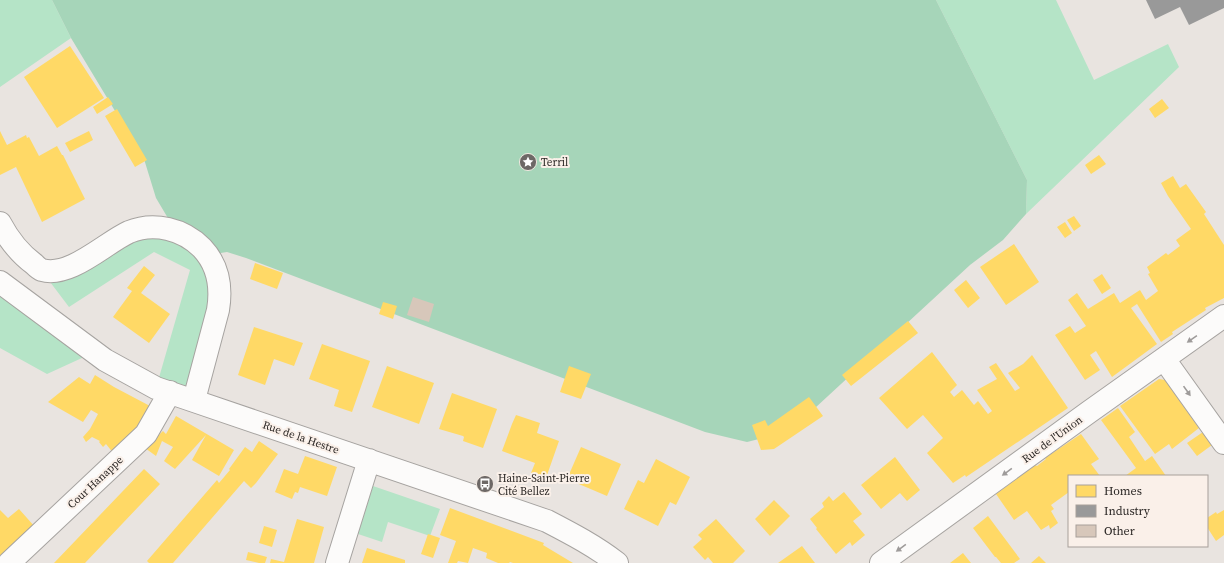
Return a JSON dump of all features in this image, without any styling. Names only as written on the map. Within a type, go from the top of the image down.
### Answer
[{"type":"street","points":[[0,223],[11,243],[18,251],[41,270],[70,268],[130,232],[145,228],[160,227],[175,230],[194,240],[208,254],[215,268],[219,282],[220,296],[218,310],[194,400]]},
{"type":"street","name":"Rue de la Hestre","points":[[0,282],[105,360],[156,388],[548,521],[590,544],[617,563]]},
{"type":"street","name":"Rue de l'Union","points":[[881,563],[1224,316]]},
{"type":"street","points":[[1164,359],[1224,443]]},
{"type":"street","name":"Cour Hanappe","points":[[9,563],[146,434],[170,392]]},
{"type":"street","points":[[337,563],[369,460]]},
{"type":"green space","points":[[0,0],[52,0],[71,38],[0,87]]},
{"type":"green space","points":[[52,0],[936,0],[1027,180],[1026,214],[1003,240],[970,265],[815,408],[783,433],[747,442],[705,432],[246,258],[227,252],[208,255],[175,230],[156,198],[144,159],[71,38]]},
{"type":"green space","points":[[936,0],[1056,0],[1094,80],[1168,44],[1179,67],[1026,214],[1027,180]]},
{"type":"green space","points":[[160,227],[215,268],[194,400],[156,388],[190,270],[154,252],[69,307],[41,270]]},
{"type":"green space","points":[[0,282],[95,352],[47,374],[0,348]]},
{"type":"green space","points":[[373,486],[440,509],[430,536],[388,522],[382,542],[358,534]]},
{"type":"building: Homes","points":[[70,46],[104,98],[57,128],[24,77]]},
{"type":"building: Homes","points":[[108,97],[113,104],[97,114],[93,107]]},
{"type":"building: Homes","points":[[1162,99],[1169,108],[1155,118],[1149,109]]},
{"type":"building: Homes","points":[[117,109],[147,160],[135,167],[105,116]]},
{"type":"building: Homes","points":[[0,131],[7,145],[26,135],[27,138],[29,137],[39,156],[57,146],[85,199],[42,222],[16,167],[0,175]]},
{"type":"building: Homes","points":[[89,131],[93,140],[70,152],[65,143]]},
{"type":"building: Homes","points":[[1099,155],[1106,164],[1091,174],[1085,165]]},
{"type":"building: Homes","points":[[1173,176],[1180,188],[1186,184],[1206,212],[1204,214],[1224,245],[1224,298],[1205,308],[1206,310],[1172,332],[1173,334],[1161,342],[1137,304],[1131,308],[1157,344],[1112,377],[1096,351],[1090,355],[1100,370],[1085,380],[1055,335],[1070,326],[1075,333],[1086,326],[1068,300],[1077,293],[1088,309],[1114,293],[1120,303],[1140,290],[1146,300],[1158,291],[1148,274],[1150,273],[1147,267],[1166,253],[1168,255],[1180,246],[1176,240],[1191,229],[1168,196],[1161,183]]},
{"type":"building: Homes","points":[[1074,216],[1081,226],[1074,231],[1067,220]]},
{"type":"building: Homes","points":[[1065,222],[1072,233],[1065,238],[1057,227]]},
{"type":"building: Homes","points":[[1014,244],[1039,282],[1006,305],[980,267]]},
{"type":"building: Homes","points":[[255,263],[283,273],[277,289],[250,279]]},
{"type":"building: Homes","points":[[144,266],[155,275],[141,293],[170,314],[149,343],[113,317],[132,291],[127,288]]},
{"type":"building: Homes","points":[[1102,274],[1111,288],[1102,294],[1093,280]]},
{"type":"building: Homes","points":[[966,280],[980,298],[968,308],[954,290]]},
{"type":"building: Homes","points":[[383,302],[397,306],[393,319],[379,314]]},
{"type":"building: Homes","points":[[908,321],[918,333],[851,386],[842,375]]},
{"type":"building: Homes","points":[[254,327],[303,343],[294,366],[274,359],[265,385],[238,375]]},
{"type":"building: Homes","points":[[322,344],[370,361],[352,412],[334,406],[339,390],[309,379]]},
{"type":"building: Homes","points":[[932,352],[957,385],[950,392],[954,397],[962,390],[974,405],[978,401],[988,414],[992,411],[977,390],[997,379],[989,367],[996,363],[1015,391],[1020,388],[1008,373],[1023,364],[1032,355],[1068,408],[966,477],[965,475],[953,483],[927,453],[943,438],[923,415],[907,429],[879,398]]},
{"type":"building: Homes","points":[[387,366],[434,383],[419,424],[372,407]]},
{"type":"building: Homes","points":[[569,366],[591,374],[581,399],[560,392]]},
{"type":"building: Homes","points":[[95,375],[150,406],[135,434],[114,454],[106,444],[103,447],[99,442],[100,441],[92,437],[86,442],[83,437],[90,429],[98,414],[91,410],[83,422],[48,402],[79,377],[90,384]]},
{"type":"building: Homes","points":[[1159,379],[1165,380],[1199,428],[1172,449],[1169,444],[1155,454],[1120,406]]},
{"type":"building: Homes","points":[[452,393],[497,409],[483,448],[463,441],[463,436],[439,429]]},
{"type":"building: Homes","points":[[809,397],[823,416],[774,449],[761,450],[752,425],[765,420],[768,426]]},
{"type":"building: Homes","points":[[1118,408],[1135,432],[1129,437],[1145,461],[1152,456],[1165,475],[1126,475],[1136,468],[1101,420]]},
{"type":"building: Homes","points":[[516,415],[540,423],[537,433],[559,441],[546,478],[531,473],[535,463],[502,451]]},
{"type":"building: Homes","points":[[176,416],[234,450],[219,476],[192,460],[206,435],[175,469],[164,461],[173,447],[162,441],[156,456],[145,448],[163,431],[166,434]]},
{"type":"building: Homes","points":[[1203,432],[1212,445],[1197,456],[1187,443]]},
{"type":"building: Homes","points":[[1081,434],[1099,459],[1091,464],[1099,475],[1068,475],[1068,493],[1051,505],[1054,509],[1051,511],[1058,523],[1050,529],[1049,525],[1041,530],[1027,511],[1014,520],[996,494],[1035,465],[1037,466],[1046,459],[1045,458]]},
{"type":"building: Homes","points":[[259,441],[278,454],[256,483],[251,488],[244,481],[173,563],[149,563],[147,561],[217,480],[219,483],[230,470],[229,469],[245,447],[252,452]]},
{"type":"building: Homes","points":[[581,447],[621,464],[607,496],[567,479]]},
{"type":"building: Homes","points":[[305,456],[337,467],[327,496],[300,487],[298,493],[295,492],[292,499],[275,492],[284,469],[298,474]]},
{"type":"building: Homes","points":[[895,457],[920,490],[907,501],[900,493],[881,509],[861,485]]},
{"type":"building: Homes","points":[[656,459],[690,477],[676,505],[670,502],[658,526],[624,509],[638,480],[644,483]]},
{"type":"building: Homes","points":[[144,469],[160,484],[85,563],[54,563]]},
{"type":"building: Homes","points":[[844,492],[862,514],[853,521],[865,535],[852,546],[850,542],[836,554],[810,519],[824,507],[822,503],[829,496],[833,501]]},
{"type":"building: Homes","points":[[774,500],[790,516],[770,536],[755,519]]},
{"type":"building: Homes","points":[[450,508],[544,543],[543,545],[573,563],[498,563],[486,558],[487,553],[473,548],[468,563],[458,561],[457,563],[448,563],[456,541],[440,535]]},
{"type":"building: Homes","points":[[19,509],[35,527],[0,559],[0,510],[8,518]]},
{"type":"building: Homes","points":[[1224,510],[1224,535],[1216,541],[1208,529],[1208,517],[1216,512],[1217,514]]},
{"type":"building: Homes","points":[[988,516],[1020,559],[1014,563],[1001,563],[973,528]]},
{"type":"building: Homes","points":[[297,519],[324,527],[314,563],[270,563],[271,559],[284,562]]},
{"type":"building: Homes","points":[[716,519],[745,551],[733,563],[713,563],[708,557],[705,560],[693,547],[702,539],[698,535]]},
{"type":"building: Homes","points":[[264,526],[277,530],[272,547],[259,543]]},
{"type":"building: Homes","points":[[428,534],[440,538],[433,558],[421,554]]},
{"type":"building: Homes","points":[[802,546],[815,563],[778,563]]},
{"type":"building: Homes","points":[[367,548],[405,560],[405,563],[362,563]]},
{"type":"building: Homes","points":[[248,552],[267,557],[265,563],[246,560]]},
{"type":"building: Homes","points":[[963,553],[971,563],[950,563]]},
{"type":"building: Homes","points":[[1039,556],[1046,563],[1031,563]]},
{"type":"building: Industry","points":[[1146,0],[1224,0],[1224,8],[1189,25],[1180,7],[1155,19]]},
{"type":"building: Other","points":[[413,297],[434,304],[429,322],[407,315]]},
{"type":"place","name":"Terril","points":[[528,162]]},
{"type":"place","name":"Haine-Saint-Pierre Cité Bellez","points":[[485,484]]}]
